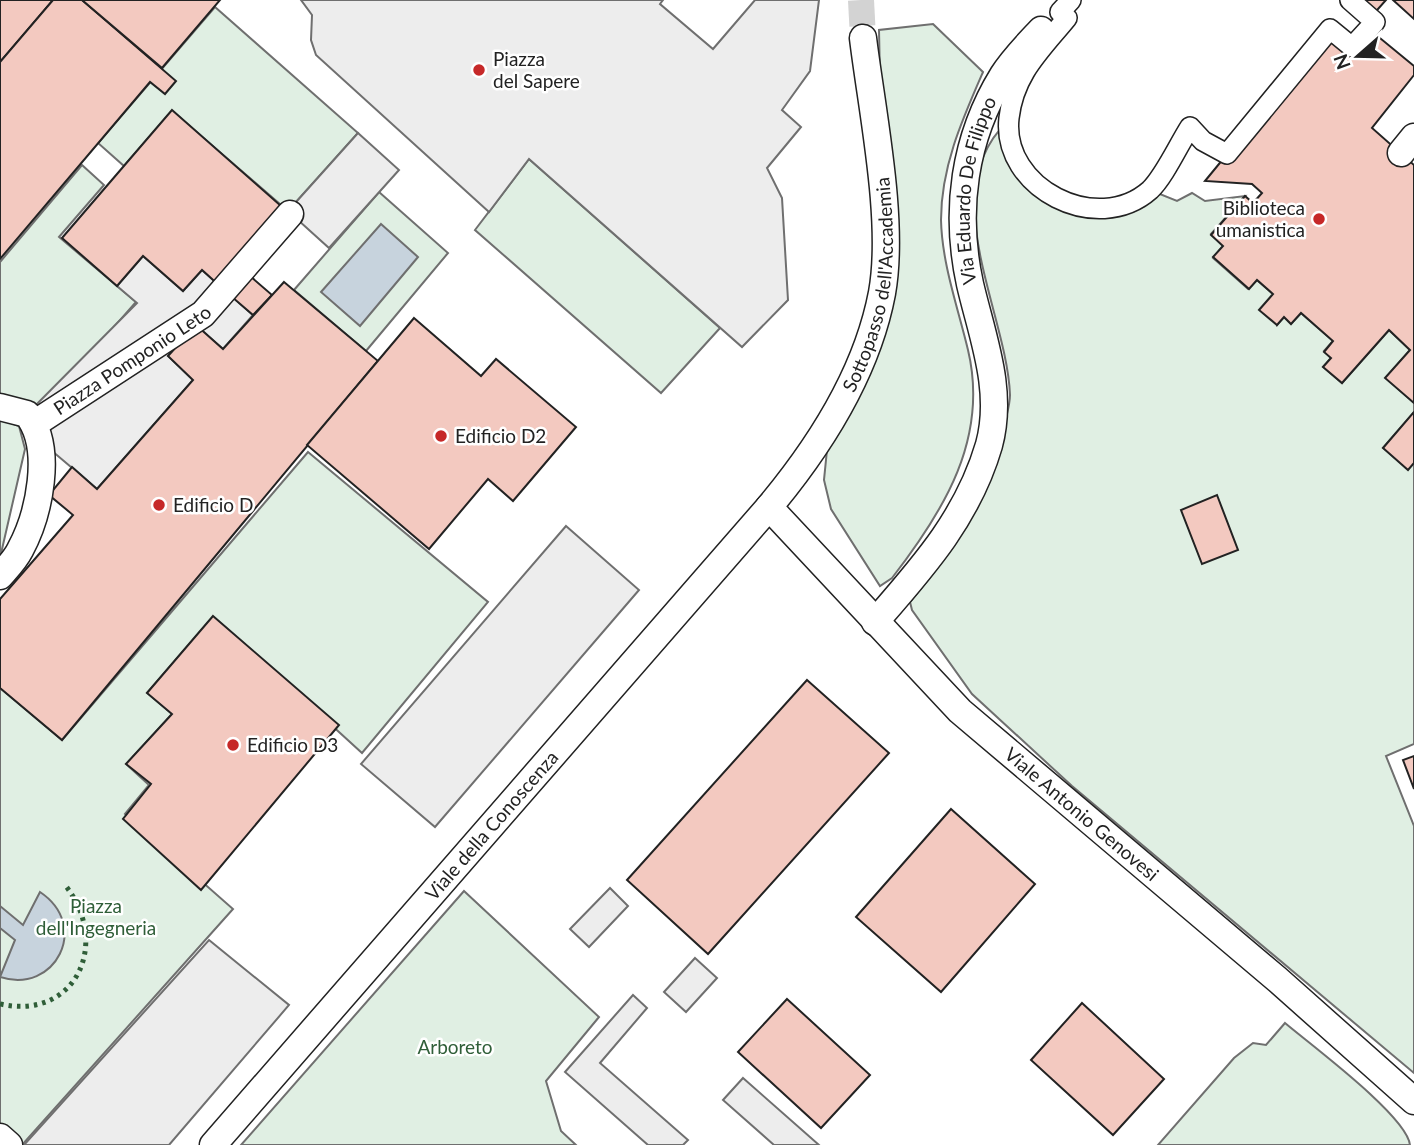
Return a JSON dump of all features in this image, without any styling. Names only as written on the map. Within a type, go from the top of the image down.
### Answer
[{"type":"street","points":[[1071,0],[1060,12],[1067,19],[1020,76],[1008,121],[1013,150],[1029,177],[1053,198],[1087,210],[1121,205],[1150,190],[1190,127],[1203,141],[1227,154],[1330,29],[1352,47],[1375,23],[1350,0]]},
{"type":"street","name":"Via Eduardo De Filippo","points":[[875,622],[941,546],[966,498],[989,444],[994,396],[985,337],[970,284],[962,240],[966,161],[981,118],[1003,74],[1041,30]]},
{"type":"street","name":"Sottopasso dell'Accademia","points":[[769,507],[803,466],[844,397],[870,338],[882,291],[886,225],[863,38]]},
{"type":"street","name":"Piazza Pomponio Leto","points":[[34,424],[203,314],[290,214]]},
{"type":"street","points":[[0,407],[20,410],[34,424],[41,456],[37,500],[19,554],[0,576]]},
{"type":"street","name":"Viale Antonio Genovesi","points":[[769,507],[960,710],[1278,980],[1414,1101]]},
{"type":"street","name":"Viale della Conoscenza","points":[[213,1145],[769,507]]},
{"type":"street","points":[[0,1137],[9,1145]]},
{"type":"green space","points":[[215,7],[358,133],[288,211],[172,111],[124,166],[98,143]]},
{"type":"green space","points":[[933,24],[983,72],[960,126],[949,163],[941,220],[947,269],[968,350],[973,382],[972,413],[967,443],[944,500],[911,553],[892,578],[880,586],[831,509],[824,480],[827,450],[885,328],[879,30]]},
{"type":"green space","points":[[1008,121],[1029,177],[1087,210],[1150,190],[1177,201],[1192,193],[1205,201],[1245,196],[1211,234],[1223,246],[1213,258],[1248,289],[1257,280],[1273,294],[1277,325],[1284,317],[1291,324],[1301,313],[1333,341],[1324,351],[1331,358],[1323,367],[1342,383],[1389,330],[1410,350],[1386,378],[1414,403],[1414,412],[1383,448],[1408,469],[1414,463],[1414,744],[1386,756],[1414,826],[1414,1073],[1072,786],[972,694],[912,610],[910,602],[956,542],[980,499],[998,452],[1009,407],[1006,362],[980,253],[975,217],[976,182],[986,149]]},
{"type":"green space","points":[[529,159],[720,328],[661,393],[475,230]]},
{"type":"green space","points":[[82,165],[104,185],[59,237],[136,302],[51,399],[35,406],[0,400],[0,262]]},
{"type":"green space","points":[[379,192],[448,253],[366,351],[294,290]]},
{"type":"green space","points":[[0,419],[19,426],[25,449],[0,558]]},
{"type":"green space","name":"Piazza dell'Ingegneria","points":[[308,452],[488,602],[362,753],[213,617],[147,693],[172,714],[126,764],[149,785],[125,814],[233,909],[22,1145],[16,1145],[0,1131],[0,688],[62,740]]},
{"type":"green space","name":"Arboreto","points":[[464,891],[599,1017],[546,1081],[561,1131],[576,1145],[241,1145]]},
{"type":"green space","points":[[1285,1023],[1376,1099],[1405,1132],[1410,1145],[1158,1145],[1234,1058],[1253,1043],[1266,1045]]},
{"type":"shaded area","name":"Piazza del Sapere","points":[[301,0],[663,0],[660,4],[713,49],[755,0],[819,0],[810,71],[782,110],[801,127],[767,168],[782,198],[788,300],[742,347],[529,159],[489,212],[316,55],[311,40],[312,15]]},
{"type":"shaded area","points":[[358,133],[399,170],[329,248],[288,211]]},
{"type":"shaded area","points":[[381,224],[418,257],[360,326],[321,292]]},
{"type":"shaded area","points":[[143,256],[183,291],[202,270],[253,315],[223,349],[196,326],[168,356],[193,380],[97,489],[39,440],[27,414],[137,303],[117,286]]},
{"type":"shaded area","points":[[566,526],[639,590],[435,827],[361,764]]},
{"type":"shaded area","points":[[610,888],[628,906],[589,947],[570,929]]},
{"type":"shaded area","points":[[40,892],[55,906],[63,922],[64,939],[60,954],[50,967],[37,976],[20,980],[0,977],[15,940],[0,928],[0,906],[23,925]]},
{"type":"shaded area","points":[[209,940],[289,1005],[169,1145],[24,1145]]},
{"type":"shaded area","points":[[695,958],[717,978],[686,1012],[664,992]]},
{"type":"shaded area","points":[[633,995],[647,1008],[600,1063],[688,1140],[683,1145],[648,1145],[565,1072]]},
{"type":"shaded area","points":[[743,1078],[819,1145],[774,1145],[723,1100]]},
{"type":"building","points":[[0,0],[53,0],[0,62]]},
{"type":"building","points":[[53,0],[82,0],[176,81],[165,94],[150,82],[0,259],[0,62]]},
{"type":"building","points":[[82,0],[220,0],[162,68]]},
{"type":"building","points":[[1350,0],[1386,0],[1370,18]]},
{"type":"building","points":[[1393,0],[1414,0],[1414,19]]},
{"type":"building","name":"Biblioteca umanistica","points":[[1330,29],[1352,47],[1369,29],[1414,66],[1414,75],[1372,128],[1414,165],[1414,403],[1385,378],[1410,350],[1389,330],[1342,383],[1323,367],[1331,358],[1324,352],[1333,341],[1301,313],[1291,324],[1284,317],[1277,325],[1259,310],[1273,294],[1257,280],[1249,289],[1213,257],[1223,246],[1211,235],[1245,196],[1253,203],[1262,193],[1252,184],[1205,181]]},
{"type":"building","points":[[172,110],[298,221],[232,297],[202,270],[183,291],[143,256],[117,286],[62,238]]},
{"type":"building","points":[[250,276],[272,295],[253,315],[232,297]]},
{"type":"building","name":"Edificio D","points":[[284,282],[378,361],[62,740],[0,688],[0,599],[73,515],[49,495],[72,467],[97,489],[193,380],[168,356],[196,325],[223,349]]},
{"type":"building","name":"Edificio D2","points":[[414,318],[481,376],[496,359],[576,427],[513,501],[488,479],[429,549],[307,445]]},
{"type":"building","points":[[1414,412],[1414,463],[1408,470],[1383,448]]},
{"type":"building","points":[[1217,495],[1238,550],[1202,564],[1181,510]]},
{"type":"building","name":"Edificio D3","points":[[213,616],[339,725],[201,890],[123,819],[151,784],[126,764],[172,714],[147,693]]},
{"type":"building","points":[[807,680],[889,753],[708,954],[627,880]]},
{"type":"building","points":[[1414,756],[1414,789],[1403,760]]},
{"type":"building","points":[[951,809],[1035,884],[941,992],[856,917]]},
{"type":"building","points":[[787,999],[870,1075],[821,1128],[738,1052]]},
{"type":"building","points":[[1082,1003],[1164,1079],[1113,1135],[1031,1060]]},
{"type":"tunnel","points":[[861,0],[863,38]]},
{"type":"hedge","points":[[0,1004],[27,1006],[49,1001],[67,989],[79,972],[85,952],[85,930],[79,907],[65,885]]},
{"type":"place","name":"Piazza del Sapere","points":[[479,70]]},
{"type":"place","name":"Biblioteca umanistica","points":[[1319,219]]},
{"type":"place","name":"Edificio D2","points":[[441,436]]},
{"type":"place","name":"Edificio D","points":[[159,505]]},
{"type":"place","name":"Edificio D3","points":[[233,745]]}]
